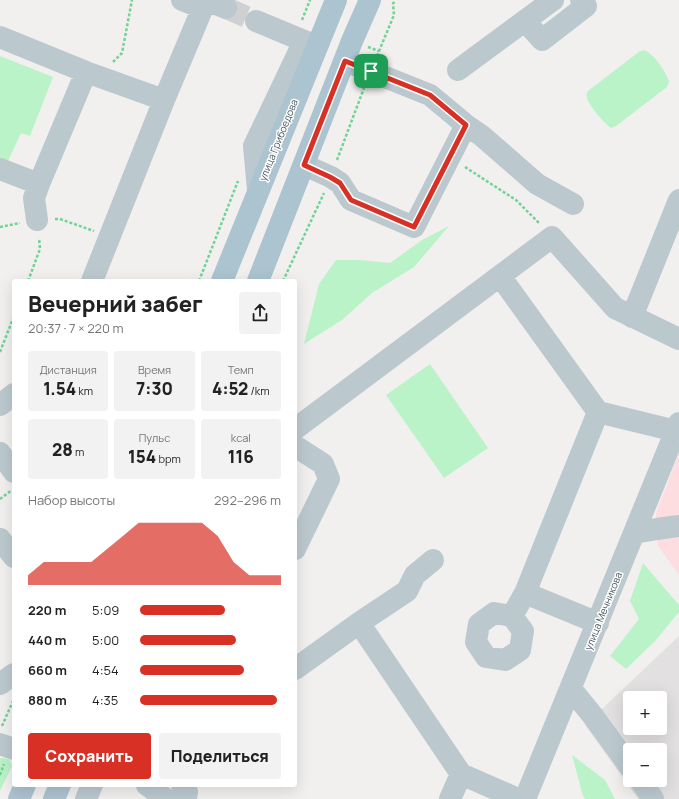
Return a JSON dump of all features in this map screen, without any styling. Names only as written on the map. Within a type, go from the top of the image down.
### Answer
[{"type":"main road","name":"улица Грибоедова","points":[[223,279],[258,190],[311,43],[336,0]]},
{"type":"main road","points":[[259,279],[352,41],[370,0]]},
{"type":"main road","points":[[19,799],[24,787]]},
{"type":"main road","points":[[54,799],[59,787]]},
{"type":"street","points":[[182,0],[195,5],[206,0],[226,8]]},
{"type":"street","points":[[93,279],[164,100],[206,0]]},
{"type":"street","points":[[458,70],[553,0]]},
{"type":"street","points":[[525,20],[542,40],[586,6],[581,0]]},
{"type":"street","points":[[256,21],[311,43]]},
{"type":"street","points":[[0,37],[92,74],[164,100]]},
{"type":"street","points":[[345,61],[430,95],[466,125],[482,136],[537,184],[573,204]]},
{"type":"street","points":[[37,220],[34,198],[39,184],[92,74]]},
{"type":"street","points":[[304,165],[340,183],[351,200],[414,227],[466,125]]},
{"type":"street","points":[[0,168],[39,184]]},
{"type":"street","points":[[632,317],[679,200]]},
{"type":"street","points":[[297,428],[552,237],[615,308],[679,339]]},
{"type":"street","points":[[500,276],[598,412],[677,427]]},
{"type":"street","points":[[0,405],[12,396]]},
{"type":"street","points":[[512,616],[525,592],[598,412]]},
{"type":"street","name":"улица Мечникова","points":[[525,799],[677,427]]},
{"type":"street","points":[[297,447],[323,464],[329,479],[297,546]]},
{"type":"street","points":[[0,453],[12,469]]},
{"type":"street","points":[[634,534],[679,526]]},
{"type":"street","points":[[0,539],[12,554]]},
{"type":"street","points":[[297,668],[407,591],[415,575],[433,560]]},
{"type":"street","points":[[525,592],[598,623]]},
{"type":"street","points":[[359,623],[461,774],[518,799]]},
{"type":"street","points":[[0,684],[12,675]]},
{"type":"street","points":[[571,689],[623,757]]},
{"type":"street","points":[[0,744],[12,748]]},
{"type":"street","points":[[450,799],[461,774]]},
{"type":"street","points":[[86,799],[91,787]]},
{"type":"street","points":[[150,787],[166,799]]},
{"type":"street","points":[[183,787],[187,792],[186,799]]},
{"type":"street","points":[[645,787],[653,799]]},
{"type":"path","points":[[92,74],[122,53],[132,0]]},
{"type":"path","points":[[284,279],[330,177],[394,15],[393,4],[395,0]]},
{"type":"path","points":[[449,157],[516,200],[552,237]]},
{"type":"path","points":[[29,279],[40,249],[37,220]]},
{"type":"path","points":[[0,352],[12,321]]},
{"type":"path","points":[[0,499],[12,490]]},
{"type":"path","points":[[0,730],[12,703]]},
{"type":"shaded area","points":[[679,453],[679,575],[658,546],[656,514]]},
{"type":"shaded area","points":[[679,636],[679,799],[638,799],[629,787],[667,787],[667,743],[623,743],[623,778],[585,725]]},
{"type":"green space","points":[[640,51],[649,53],[657,60],[669,82],[667,87],[616,126],[611,128],[593,109],[588,100],[588,91]]},
{"type":"green space","points":[[0,56],[53,77],[30,136],[21,133],[8,161],[0,158]]},
{"type":"green space","points":[[449,226],[414,267],[372,293],[342,320],[304,344],[319,284],[336,260],[360,260],[390,263],[422,240]]},
{"type":"green space","points":[[430,364],[488,448],[444,478],[386,395]]},
{"type":"green space","points":[[643,563],[679,605],[679,612],[656,640],[626,669],[610,656],[639,619],[630,601]]},
{"type":"green space","points":[[572,755],[605,780],[615,799],[585,799]]},
{"type":"green space","points":[[0,759],[9,759],[12,766],[0,791]]},
{"type":"tunnel","points":[[226,8],[256,21]]},
{"type":"route","points":[[345,61],[371,71],[430,95],[466,125],[414,227],[351,200],[340,183],[304,165],[345,61]]}]
